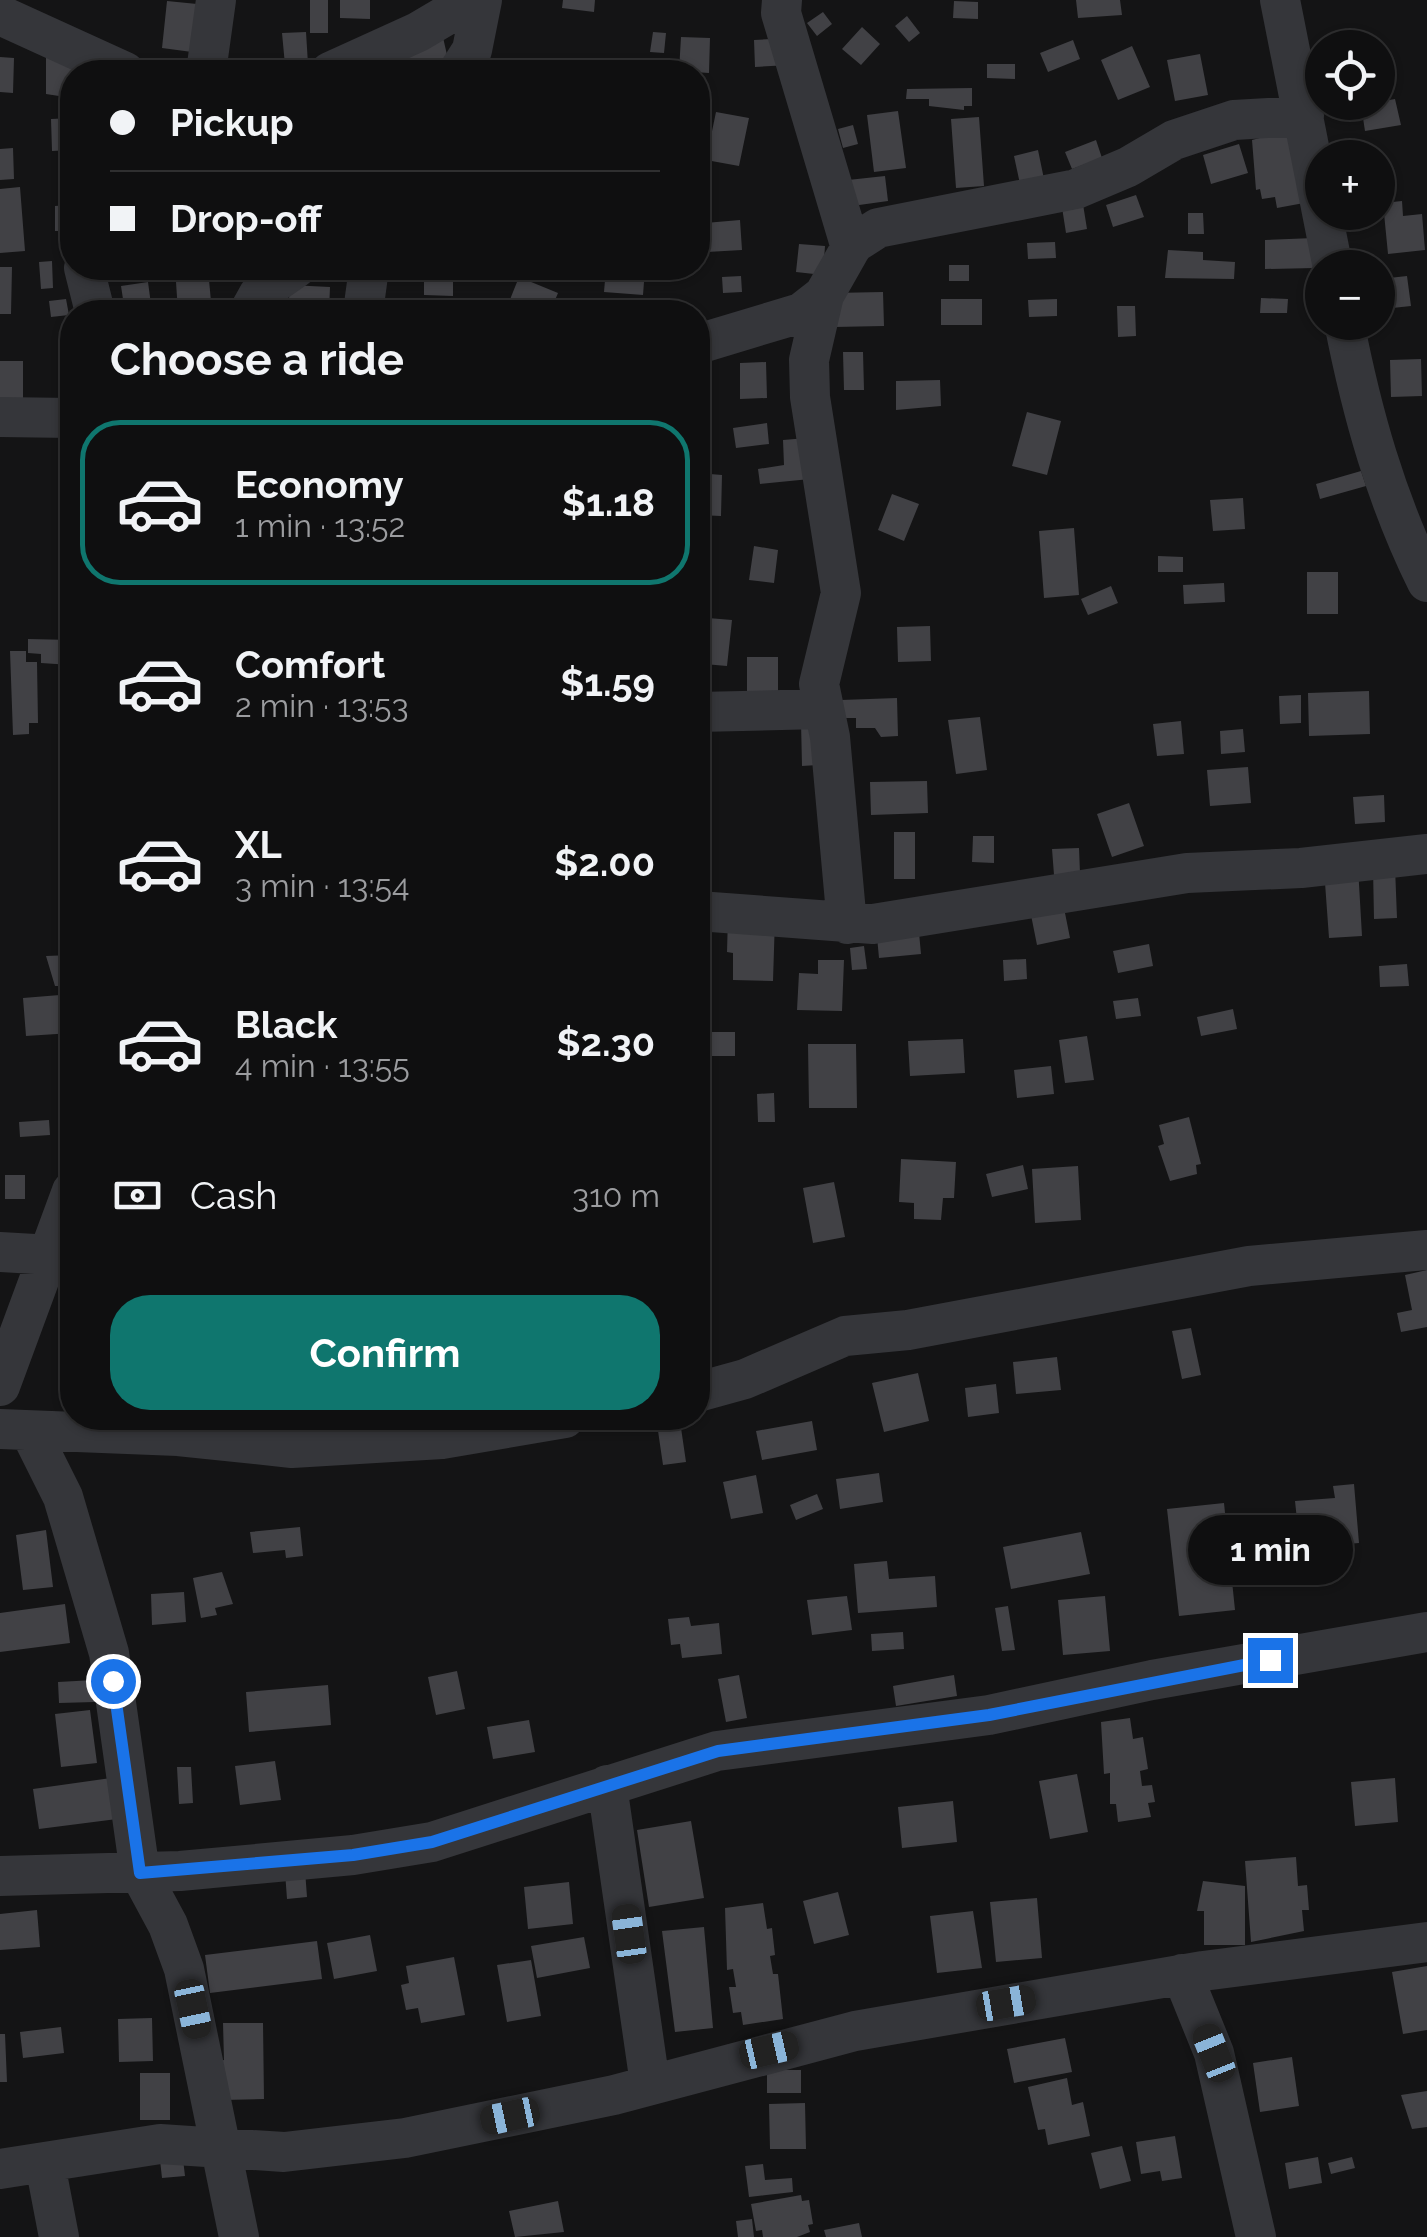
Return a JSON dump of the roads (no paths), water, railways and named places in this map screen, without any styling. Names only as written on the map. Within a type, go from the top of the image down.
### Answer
[{"type":"street","points":[[208,60],[216,0]]},
{"type":"street","points":[[356,60],[418,32],[472,0]]},
{"type":"street","points":[[466,60],[472,50],[482,0]]},
{"type":"street","points":[[782,0],[781,13],[851,248]]},
{"type":"street","points":[[1280,0],[1330,250]]},
{"type":"street","points":[[0,14],[99,60]]},
{"type":"street","points":[[846,924],[830,737],[821,709],[824,651],[842,592],[810,398],[809,360],[824,295],[851,248],[878,228],[1076,190],[1128,167],[1174,140],[1234,120],[1304,116]]},
{"type":"street","points":[[256,300],[279,280]]},
{"type":"street","points":[[710,340],[800,314],[824,295]]},
{"type":"street","points":[[1348,340],[1370,440],[1390,499],[1427,582]]},
{"type":"street","points":[[0,417],[60,418]]},
{"type":"street","points":[[710,712],[821,709]]},
{"type":"street","points":[[710,912],[846,924],[944,916],[1187,874],[1427,854]]},
{"type":"street","points":[[0,1386],[60,1229]]},
{"type":"street","points":[[710,1389],[745,1379],[845,1336],[908,1330],[1250,1266],[1427,1250]]},
{"type":"street","points":[[0,1252],[52,1254]]},
{"type":"street","points":[[15,1430],[178,1436],[292,1448],[442,1439],[495,1430]]},
{"type":"street","points":[[15,1430],[63,1498],[109,1653],[140,1873],[168,1925],[184,1969],[239,2237]]},
{"type":"street","points":[[0,1876],[140,1873],[299,1860],[432,1842],[718,1751],[989,1715],[1152,1680],[1427,1632]]},
{"type":"street","points":[[607,1785],[650,2084]]},
{"type":"street","points":[[0,2169],[160,2144],[284,2152],[406,2138],[650,2084],[855,2031],[1182,1974],[1427,1942]]},
{"type":"street","points":[[1182,1974],[1214,2053],[1256,2237]]},
{"type":"street","points":[[45,2164],[59,2237]]}]
